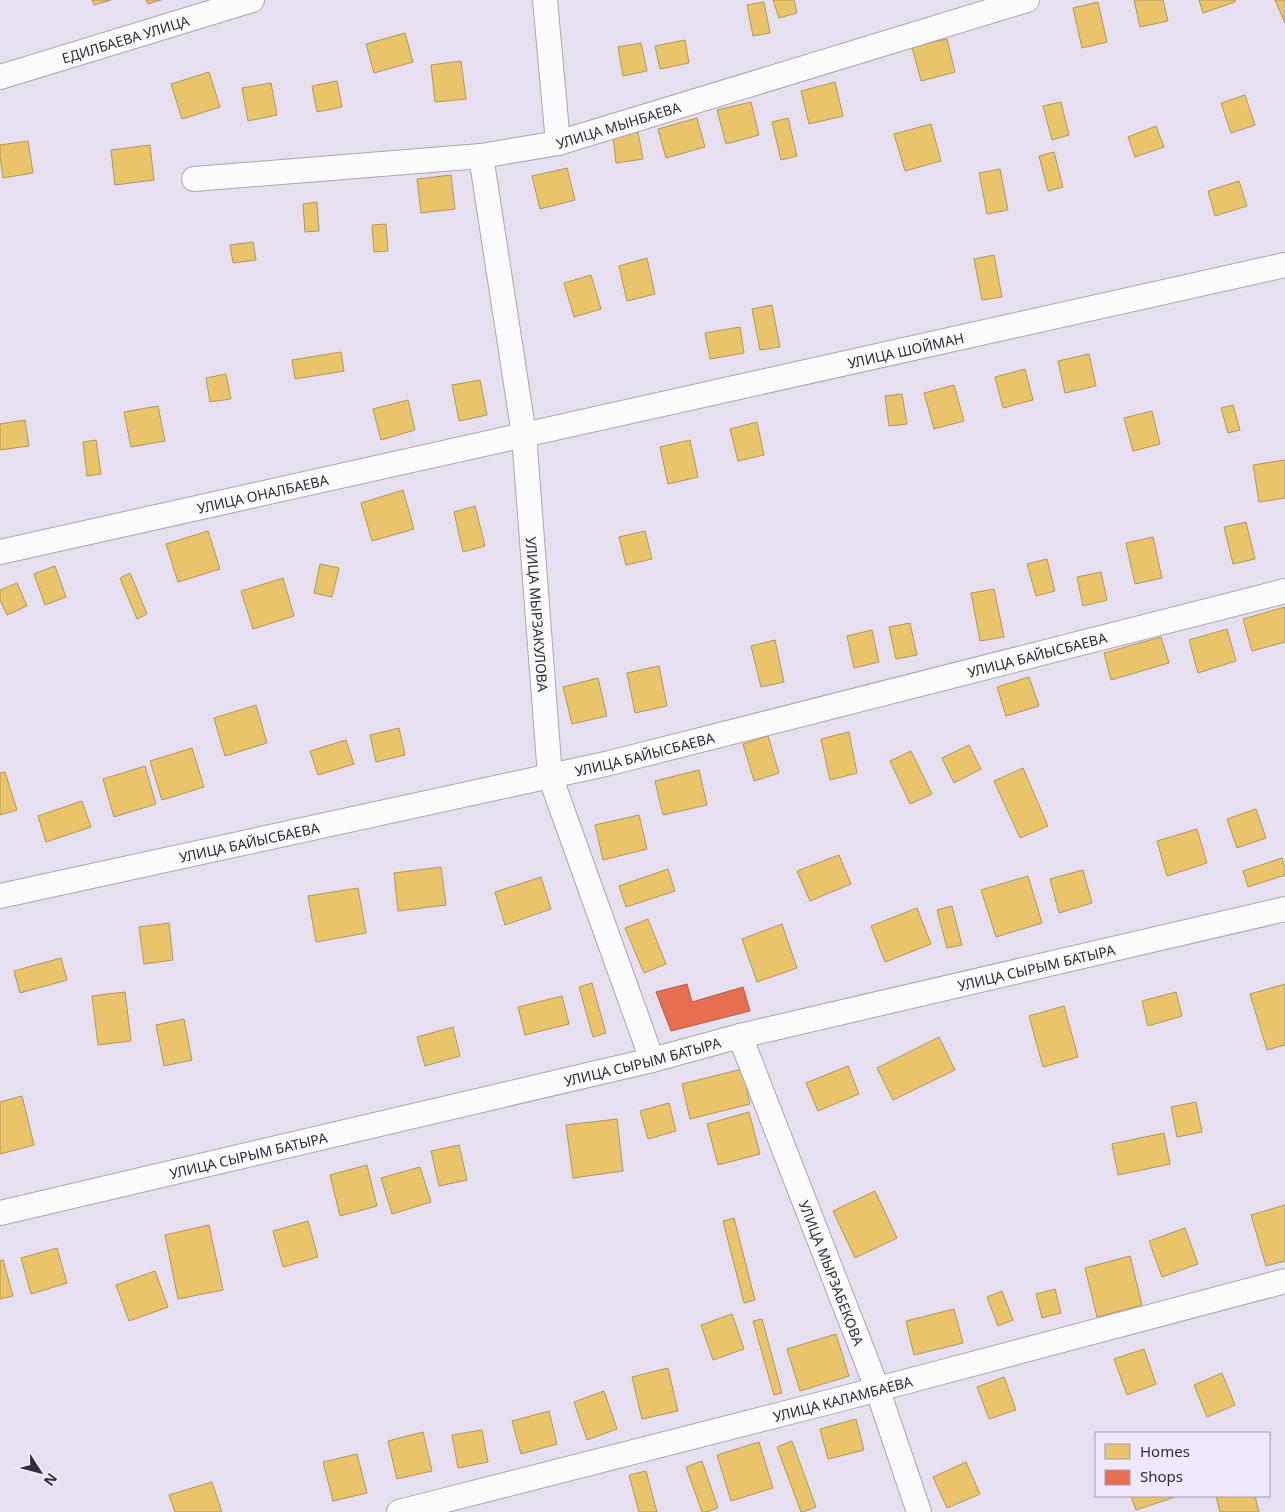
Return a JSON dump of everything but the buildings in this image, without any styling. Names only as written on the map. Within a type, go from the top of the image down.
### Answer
[{"type":"street","name":"ЕДИЛБАЕВА УЛИЦА","points":[[0,77],[252,0]]},
{"type":"street","points":[[545,0],[558,143]]},
{"type":"street","name":"УЛИЦА МЫНБАЕВА","points":[[194,179],[480,156],[558,143],[1027,0]]},
{"type":"street","name":"УЛИЦА МЫРЗАКУЛОВА","points":[[480,156],[525,435],[550,776],[652,1060]]},
{"type":"street","name":"УЛИЦА ШОЙМАН","points":[[525,435],[1285,265]]},
{"type":"street","name":"УЛИЦА ОНАЛБАЕВА","points":[[0,552],[525,435]]},
{"type":"street","name":"УЛИЦА БАЙЫСБАЕВА","points":[[0,896],[620,760],[1285,591]]},
{"type":"street","name":"УЛИЦА СЫРЫМ БАТЫРА","points":[[0,1213],[652,1060],[740,1036],[1285,909]]},
{"type":"street","name":"УЛИЦА МЫРЗАБЕКОВА","points":[[740,1036],[878,1388],[919,1512]]},
{"type":"street","name":"УЛИЦА КАЛАМБАЕВА","points":[[399,1512],[833,1401],[1285,1281]]}]
